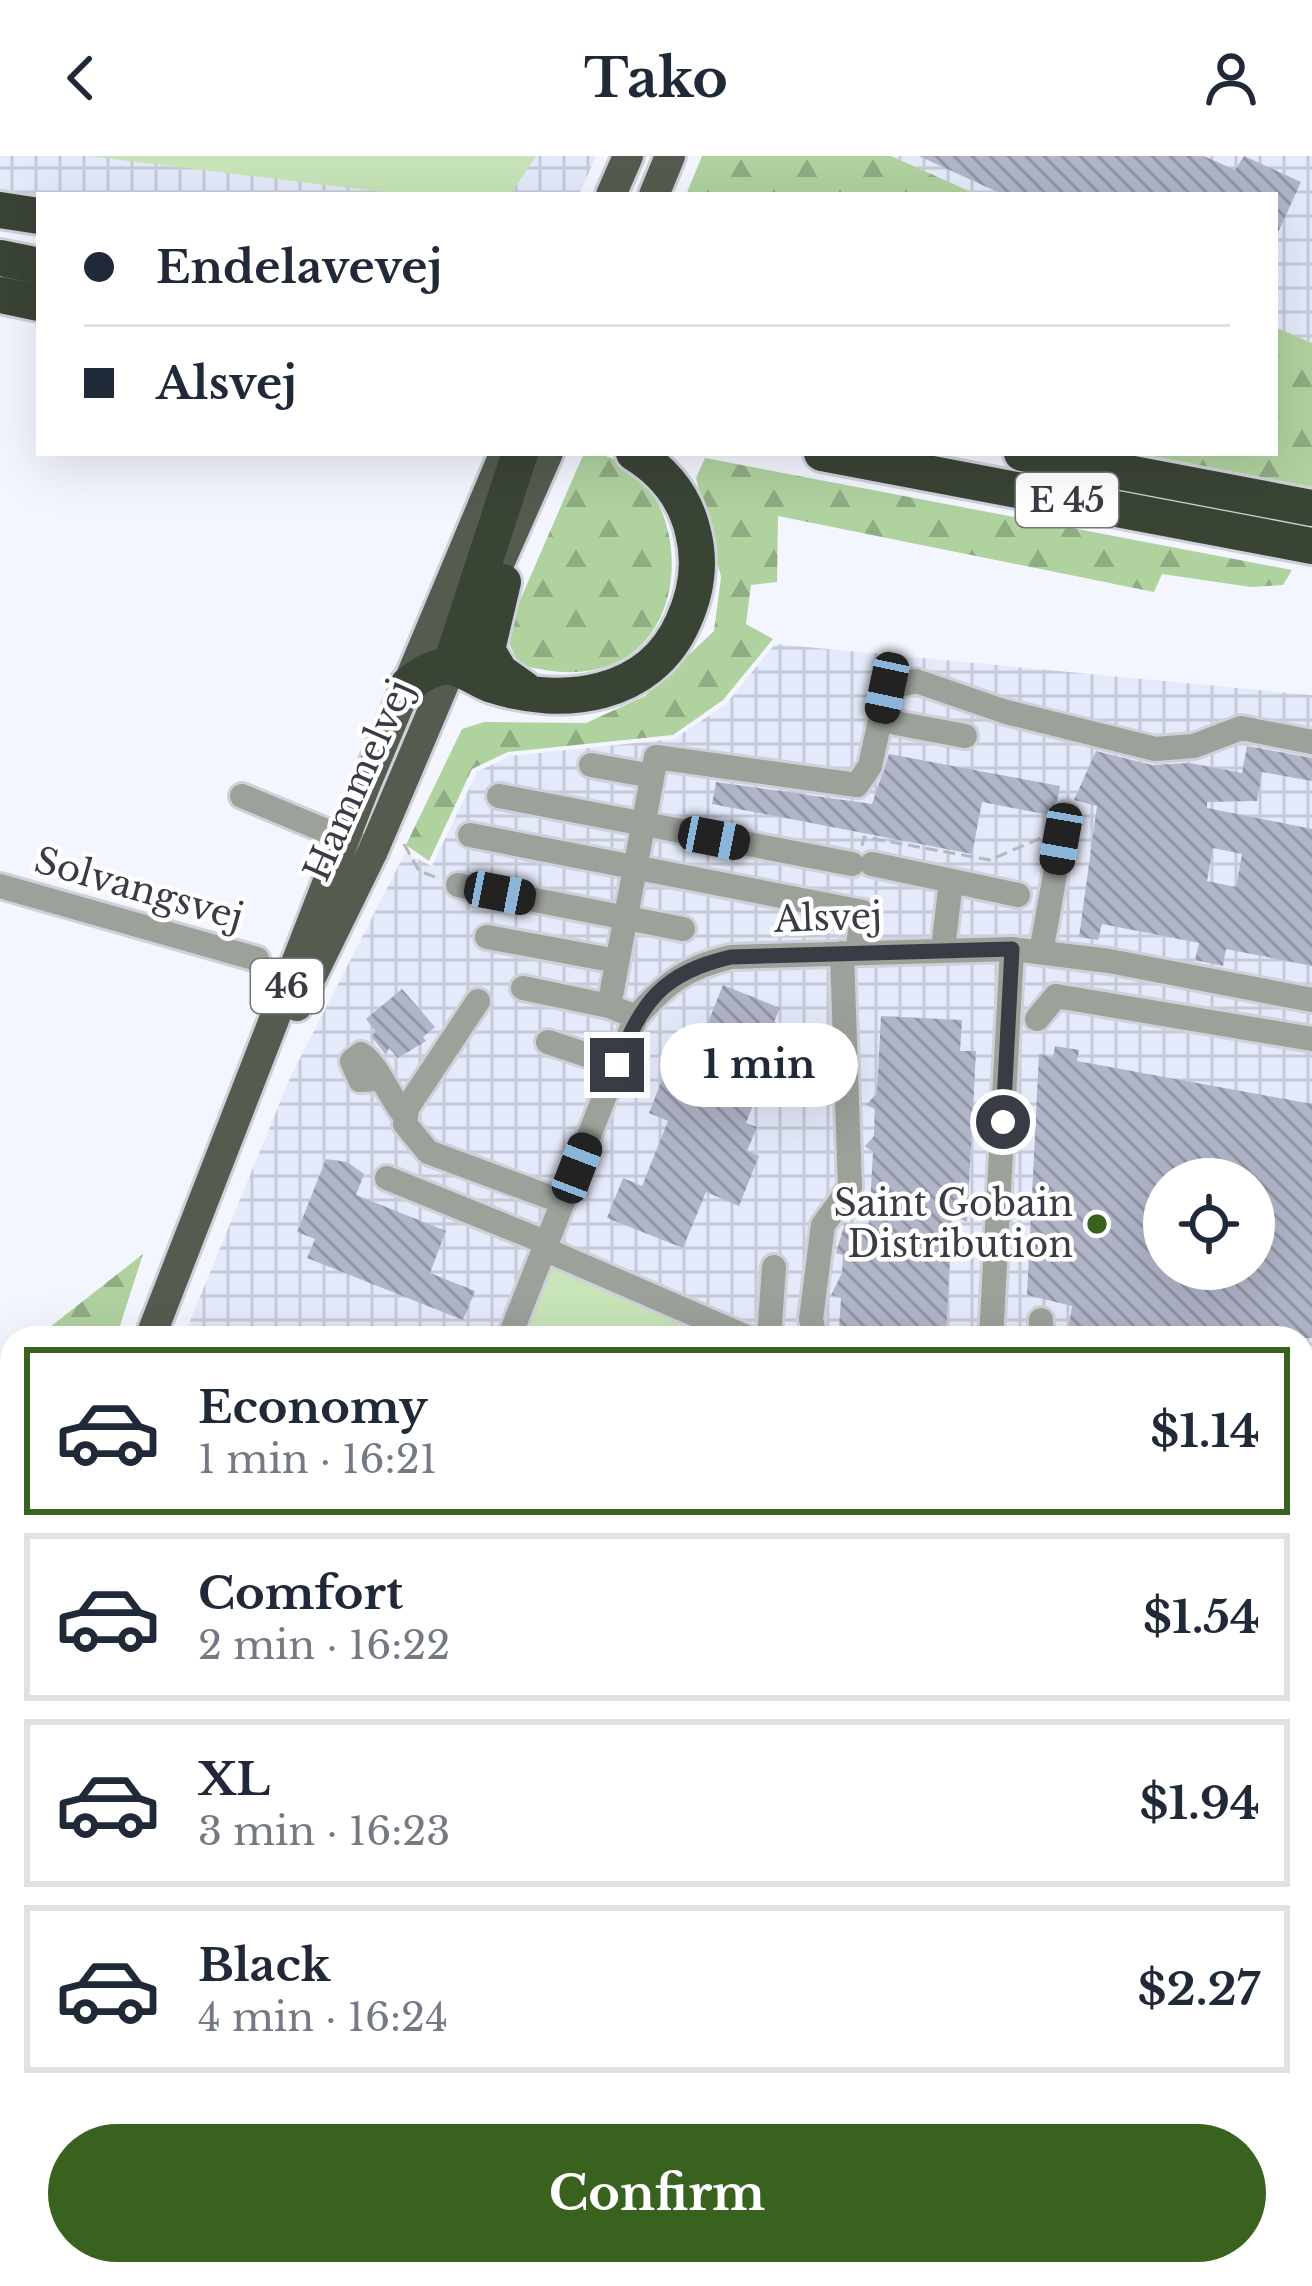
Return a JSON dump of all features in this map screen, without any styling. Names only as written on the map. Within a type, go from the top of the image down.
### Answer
[{"type":"highway","points":[[0,210],[36,216]]},
{"type":"highway","points":[[0,258],[29,293]]},
{"type":"highway","points":[[450,667],[519,456]]},
{"type":"highway","points":[[408,685],[435,669],[450,667],[532,694],[580,697],[613,689],[647,670],[676,638],[692,603],[697,544],[676,490],[637,456]]},
{"type":"highway","name":"E 45","points":[[838,456],[1312,546]]},
{"type":"highway","name":"E 45","points":[[1038,456],[1312,508]]},
{"type":"highway","points":[[530,499],[491,618],[487,650],[500,672],[532,694]]},
{"type":"main road","points":[[612,192],[628,156]]},
{"type":"main road","points":[[640,192],[651,156]]},
{"type":"main road","points":[[655,192],[670,156]]},
{"type":"main road","name":"Hammelvej","points":[[373,844],[408,685],[504,456]]},
{"type":"main road","name":"Hammelvej","points":[[155,1326],[232,1135],[373,844],[547,456]]},
{"type":"street","points":[[609,1006],[656,757],[674,755],[857,785],[870,766],[887,688],[916,681],[1006,712],[1155,749],[1193,746],[1241,728],[1312,742]]},
{"type":"street","points":[[880,720],[964,736]]},
{"type":"street","points":[[591,765],[652,776]]},
{"type":"street","points":[[242,796],[373,844]]},
{"type":"street","points":[[499,796],[1018,895]]},
{"type":"street","points":[[1041,952],[1066,814]]},
{"type":"street","points":[[470,836],[862,913],[849,952],[850,1188],[823,1225],[813,1326]]},
{"type":"street","points":[[779,896],[786,851]]},
{"type":"street","points":[[943,949],[951,881]]},
{"type":"street","points":[[458,885],[683,929]]},
{"type":"street","name":"Solvangsvej","points":[[0,886],[257,959]]},
{"type":"street","points":[[487,938],[617,961]]},
{"type":"street","points":[[992,1326],[1012,949]]},
{"type":"street","name":"Alsvej","points":[[514,1326],[636,1017],[667,981],[694,965],[731,957],[1012,949],[1312,1000]]},
{"type":"street","points":[[524,988],[609,1006],[636,1017]]},
{"type":"street","points":[[1037,1018],[1056,996],[1312,1039]]},
{"type":"street","points":[[406,1118],[478,1001]]},
{"type":"street","points":[[548,1042],[617,1065]]},
{"type":"street","points":[[378,1079],[428,1153],[563,1202]]},
{"type":"street","points":[[387,1178],[722,1326]]},
{"type":"street","points":[[770,1326],[774,1267]]},
{"type":"path","points":[[373,844],[419,871],[458,885]]},
{"type":"shaded area","points":[[0,156],[596,156],[580,192],[36,196],[0,190]]},
{"type":"shaded area","points":[[891,156],[1312,156],[1312,343],[1278,328],[1278,192],[971,192]]},
{"type":"shaded area","points":[[775,644],[1312,695],[1312,1326],[188,1326],[290,1078],[405,853],[432,866],[477,772],[510,756],[674,739],[725,705]]},
{"type":"green space","points":[[88,156],[536,156],[512,192],[383,192]]},
{"type":"green space","points":[[702,156],[891,156],[971,192],[687,192]]},
{"type":"green space","points":[[1278,328],[1312,343],[1312,487],[1152,456],[1278,456]]},
{"type":"green space","points":[[583,456],[625,464],[653,494],[669,535],[671,580],[658,623],[629,656],[583,672],[519,664],[505,635]]},
{"type":"green space","points":[[705,458],[1292,570],[1283,585],[1251,587],[1162,574],[1154,592],[778,516],[777,582],[751,585],[746,624],[773,639],[723,700],[673,735],[508,752],[472,769],[429,861],[406,845],[462,729],[484,722],[586,723],[645,696],[714,631],[721,577],[696,478]]},
{"type":"green space","points":[[143,1254],[120,1326],[51,1326]]},
{"type":"green space","points":[[556,1259],[702,1326],[529,1326]]},
{"type":"building","points":[[919,156],[1204,156],[1235,170],[1244,156],[1301,182],[1278,232],[1278,192],[997,192]]},
{"type":"building","points":[[1247,746],[1312,758],[1312,781],[1262,772],[1257,801],[1207,802],[1207,808],[1312,829],[1312,966],[1226,949],[1223,966],[1195,960],[1199,943],[1102,924],[1098,940],[1079,937],[1097,806],[1074,800],[1096,751],[1152,765],[1190,763],[1242,773]],"holes":[[[1213,848],[1242,854],[1236,887],[1207,881]]]},
{"type":"building","points":[[889,754],[1060,786],[1057,801],[1049,815],[982,802],[972,854],[712,804],[716,782],[872,804]]},
{"type":"building","points":[[723,985],[780,1008],[774,1022],[784,1026],[746,1123],[757,1127],[747,1151],[759,1156],[739,1206],[706,1192],[683,1248],[607,1218],[623,1178],[642,1186],[668,1121],[649,1113],[683,1027],[703,1035]]},
{"type":"building","points":[[402,989],[435,1027],[423,1037],[426,1041],[398,1058],[389,1048],[386,1055],[371,1036],[376,1032],[366,1019]]},
{"type":"building","points":[[881,1016],[962,1020],[960,1051],[976,1051],[967,1222],[952,1216],[946,1326],[839,1326],[841,1298],[831,1295],[842,1273],[843,1255],[836,1253],[845,1223],[869,1224],[873,1152],[865,1146],[874,1136],[875,1109],[866,1105],[877,1093]]},
{"type":"building","name":"Saint Gobain Distribution","points":[[1055,1046],[1079,1050],[1077,1061],[1312,1104],[1312,1326],[1069,1326],[1072,1306],[1027,1295],[1039,1054],[1053,1057]]},
{"type":"building","points":[[326,1159],[347,1162],[364,1174],[356,1195],[446,1231],[430,1273],[475,1291],[463,1320],[307,1258],[315,1239],[297,1232]]},
{"type":"place","name":"Saint Gobain Distribution","points":[[1097,1224]]},
{"type":"route","points":[[617,1065],[636,1017],[667,981],[694,965],[731,957],[1012,949],[1003,1122]]}]
